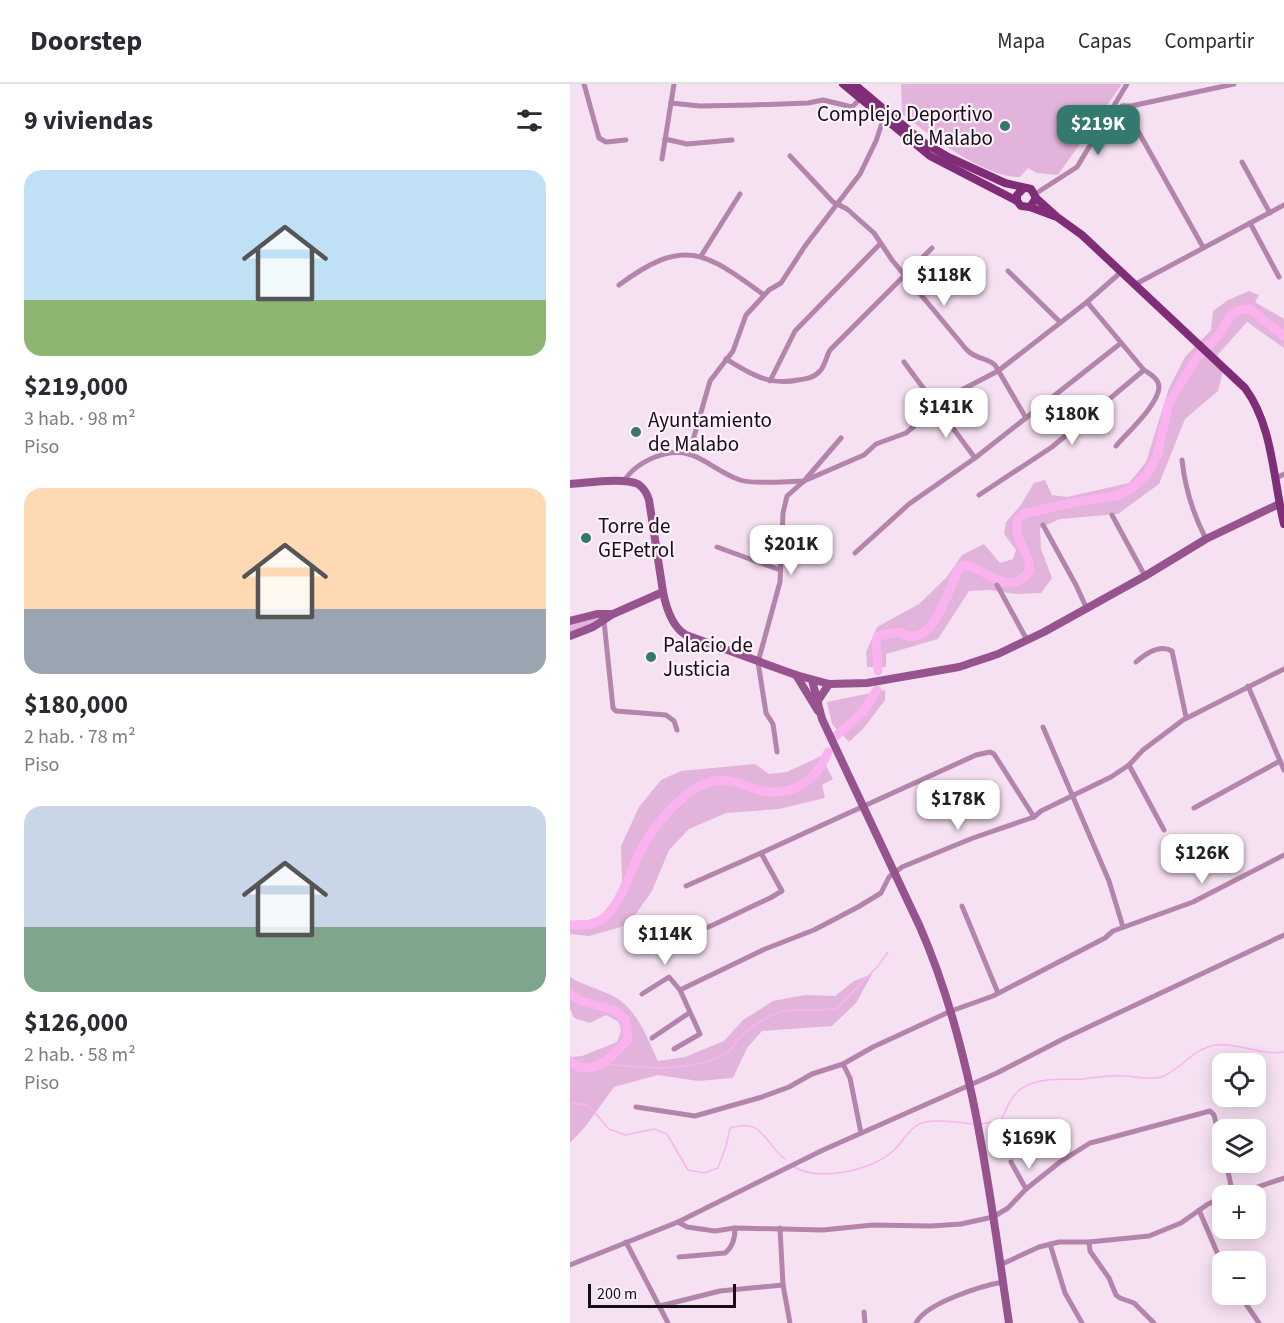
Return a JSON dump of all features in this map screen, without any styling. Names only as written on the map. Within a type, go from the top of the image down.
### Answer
[{"type":"main road","points":[[843,84],[930,156],[1017,201],[1023,207],[1030,207],[1057,217]]},
{"type":"main road","points":[[854,84],[934,150],[986,175],[1023,189],[1031,189],[1057,217],[1082,235],[1245,388],[1258,408],[1264,428],[1284,524]]},
{"type":"main road","points":[[1017,201],[1018,193],[1023,189]]},
{"type":"main road","points":[[1030,207],[1036,196]]},
{"type":"street","points":[[584,84],[599,138],[606,142],[626,140]]},
{"type":"street","points":[[662,159],[674,84]]},
{"type":"street","points":[[1036,196],[1077,167],[1127,84]]},
{"type":"street","points":[[1115,103],[1124,106],[1234,84]]},
{"type":"street","points":[[671,103],[700,106],[752,105],[807,103],[823,100],[852,107],[861,98]]},
{"type":"street","points":[[1124,106],[1203,248]]},
{"type":"street","points":[[689,454],[710,381],[738,342],[746,315],[764,295],[781,283],[804,246],[860,174],[884,117]]},
{"type":"street","points":[[665,139],[687,144],[732,140]]},
{"type":"street","points":[[790,156],[838,205],[847,209],[874,233],[880,244],[972,356],[991,362],[1026,418]]},
{"type":"street","points":[[1242,162],[1270,213]]},
{"type":"street","points":[[701,256],[740,194]]},
{"type":"street","points":[[1134,285],[1284,205]]},
{"type":"street","points":[[1250,224],[1279,277]]},
{"type":"street","points":[[770,381],[795,331],[880,244]]},
{"type":"street","points":[[726,359],[745,371],[770,381],[784,383],[815,375],[821,370],[830,350],[932,248]]},
{"type":"street","points":[[619,285],[652,263],[679,255],[701,256],[735,273],[764,295]]},
{"type":"street","points":[[1008,271],[1060,322]]},
{"type":"street","points":[[623,482],[632,470],[645,461],[680,451],[739,480],[804,481],[864,455],[876,444],[902,436],[937,406],[998,371],[1087,302],[1120,273]]},
{"type":"street","points":[[1087,302],[1144,370],[1157,381],[1159,390],[1150,407],[1116,446]]},
{"type":"street","points":[[855,553],[909,504],[975,458],[1121,343]]},
{"type":"street","points":[[903,362],[975,458]]},
{"type":"street","points":[[979,495],[1052,447],[1144,370]]},
{"type":"street","points":[[777,752],[773,724],[766,713],[758,662],[780,582],[784,502],[789,493],[804,481],[841,438]]},
{"type":"street","points":[[1182,460],[1184,480],[1206,539]]},
{"type":"street","points":[[1275,479],[1284,474]]},
{"type":"street","points":[[570,484],[623,482],[637,484],[647,494],[663,592],[668,611],[682,633],[758,662],[828,684],[867,683],[959,667],[988,659],[1028,640],[1145,576],[1206,539],[1279,504]]},
{"type":"street","points":[[1112,515],[1145,576]]},
{"type":"street","points":[[1043,525],[1086,607]]},
{"type":"street","points":[[717,547],[780,570]]},
{"type":"street","points":[[997,585],[1028,640]]},
{"type":"street","points":[[570,636],[663,592]]},
{"type":"street","points":[[570,621],[597,614],[613,614]]},
{"type":"street","points":[[604,621],[613,708],[616,711],[666,716],[674,722],[677,730]]},
{"type":"street","points":[[1136,662],[1154,651],[1168,649],[1172,651],[1186,717]]},
{"type":"street","points":[[680,990],[765,949],[814,930],[858,907],[881,893],[894,872],[916,860],[1034,817],[1041,811],[1111,777],[1129,765],[1143,750],[1186,717],[1284,669]]},
{"type":"street","points":[[796,675],[819,712],[934,959],[951,1011],[976,1118],[1010,1323]]},
{"type":"street","points":[[808,679],[808,694]]},
{"type":"street","points":[[808,679],[819,712]]},
{"type":"street","points":[[817,702],[828,684]]},
{"type":"street","points":[[1248,686],[1284,770]]},
{"type":"street","points":[[1043,727],[1109,881],[1123,927]]},
{"type":"street","points":[[686,886],[976,755],[990,752],[997,757],[1034,817]]},
{"type":"street","points":[[1194,808],[1280,761]]},
{"type":"street","points":[[1129,765],[1164,830]]},
{"type":"street","points":[[652,950],[713,925],[782,891],[761,853]]},
{"type":"street","points":[[636,1107],[695,1116],[762,1097],[821,1071],[843,1064],[873,1047],[951,1011],[980,1002],[1047,970],[1123,927],[1193,902],[1284,855]]},
{"type":"street","points":[[962,906],[998,993]]},
{"type":"street","points":[[570,1265],[678,1222],[861,1133],[968,1086],[1284,935]]},
{"type":"street","points":[[642,994],[669,977],[674,980],[680,990],[700,1034],[674,1049]]},
{"type":"street","points":[[652,1038],[689,1013]]},
{"type":"street","points":[[843,1064],[850,1078],[861,1133]]},
{"type":"street","points":[[678,1222],[703,1231],[735,1228],[823,1230],[873,1225],[960,1224],[993,1217],[1008,1208],[1026,1189],[1060,1162],[1090,1143],[1210,1111],[1215,1119]]},
{"type":"street","points":[[1011,1162],[1026,1189]]},
{"type":"street","points":[[1263,1185],[1284,1178]]},
{"type":"street","points":[[1000,1265],[1059,1242],[1089,1242],[1149,1236],[1181,1223],[1212,1203]]},
{"type":"street","points":[[1200,1210],[1217,1251]]},
{"type":"street","points":[[679,1257],[725,1253],[735,1236],[735,1228]]},
{"type":"street","points":[[780,1228],[783,1285],[790,1323]]},
{"type":"street","points":[[626,1242],[668,1323]]},
{"type":"street","points":[[1089,1242],[1090,1251],[1116,1295],[1134,1303],[1154,1323]]},
{"type":"street","points":[[1050,1244],[1065,1293],[1082,1323]]},
{"type":"street","points":[[916,1323],[926,1311],[981,1287],[1003,1282]]},
{"type":"street","points":[[660,1306],[720,1292],[783,1285]]},
{"type":"street","points":[[1247,1305],[1259,1323]]},
{"type":"street","points":[[864,1312],[865,1323]]},
{"type":"shaded area","name":"Complejo Deportivo de Malabo","points":[[901,84],[1122,84],[1058,175],[1037,173],[1028,168],[1020,177],[990,171],[974,163],[902,114]]},
{"type":"shaded area","points":[[1249,291],[1259,295],[1255,302],[1284,319],[1284,348],[1247,322],[1214,359],[1224,367],[1218,391],[1185,419],[1159,484],[1118,514],[1060,519],[1040,528],[1041,549],[1052,578],[1041,593],[969,591],[938,639],[886,654],[886,667],[867,667],[866,652],[877,627],[919,604],[947,577],[962,555],[984,544],[1000,563],[1013,559],[1016,550],[1004,534],[1006,522],[1020,506],[1034,483],[1045,480],[1052,495],[1067,497],[1129,483],[1146,462],[1169,388],[1185,357],[1211,330],[1213,311],[1228,300]]},
{"type":"shaded area","points":[[604,616],[595,623],[570,633],[570,622]]},
{"type":"shaded area","points":[[885,690],[885,700],[863,729],[849,742],[832,724],[827,702]]},
{"type":"shaded area","points":[[821,756],[833,779],[822,785],[825,798],[779,809],[726,813],[689,829],[669,850],[652,891],[628,925],[589,936],[570,934],[570,921],[588,920],[604,915],[616,902],[622,881],[621,846],[639,807],[661,780],[681,771],[755,764],[769,774],[787,772]]},
{"type":"shaded area","points":[[872,974],[856,1003],[832,1026],[762,1031],[747,1048],[733,1078],[698,1081],[658,1075],[614,1087],[585,1127],[570,1143],[570,1055],[572,1057],[582,1056],[617,1042],[621,1031],[619,1022],[606,1015],[590,1023],[574,1018],[570,1009],[570,977],[609,994],[626,1006],[640,1023],[658,1061],[685,1057],[724,1041],[743,1020],[773,1001],[805,995],[835,996],[854,981]]},
{"type":"waterway","points":[[878,671],[876,642],[878,636],[899,632],[911,636],[921,634],[930,627],[944,604],[958,570],[965,565],[1005,582],[1021,579],[1030,571],[1027,556],[1017,533],[1018,519],[1026,513],[1117,496],[1131,489],[1147,474],[1157,456],[1169,403],[1195,360],[1222,331],[1229,317],[1239,310],[1250,309],[1284,336]]},
{"type":"waterway","points":[[836,736],[862,713],[877,690]]},
{"type":"waterway","points":[[570,925],[591,924],[605,917],[619,898],[650,835],[669,811],[690,792],[718,780],[763,791],[785,791],[811,778],[828,752]]},
{"type":"waterway","points":[[604,1064],[669,1068],[703,1063],[718,1058],[731,1049],[738,1039],[750,1029],[772,1015],[795,1010],[836,1009],[878,966],[888,952]]},
{"type":"waterway","points":[[570,994],[581,1001],[614,1010],[626,1020],[628,1039],[609,1058],[594,1067],[586,1068],[570,1061]]},
{"type":"waterway","points":[[980,1124],[1001,1121],[1016,1093],[1038,1082],[1114,1076],[1161,1077],[1193,1055],[1216,1045],[1233,1045],[1275,1053],[1284,1052]]},
{"type":"waterway","points":[[570,1102],[589,1106],[609,1129],[625,1135],[654,1129],[667,1134],[688,1170],[704,1173],[718,1168],[730,1128],[741,1126],[750,1126],[762,1133],[785,1159]]},
{"type":"waterway","points":[[794,1167],[818,1173],[846,1172],[885,1157],[913,1128],[921,1123],[944,1121],[975,1124]]},
{"type":"place","name":"Complejo Deportivo de Malabo","points":[[1005,126]]},
{"type":"place","name":"Ayuntamiento de Malabo","points":[[636,432]]},
{"type":"place","name":"Torre de GEPetrol","points":[[586,538]]},
{"type":"place","name":"Palacio de Justicia","points":[[651,657]]}]
